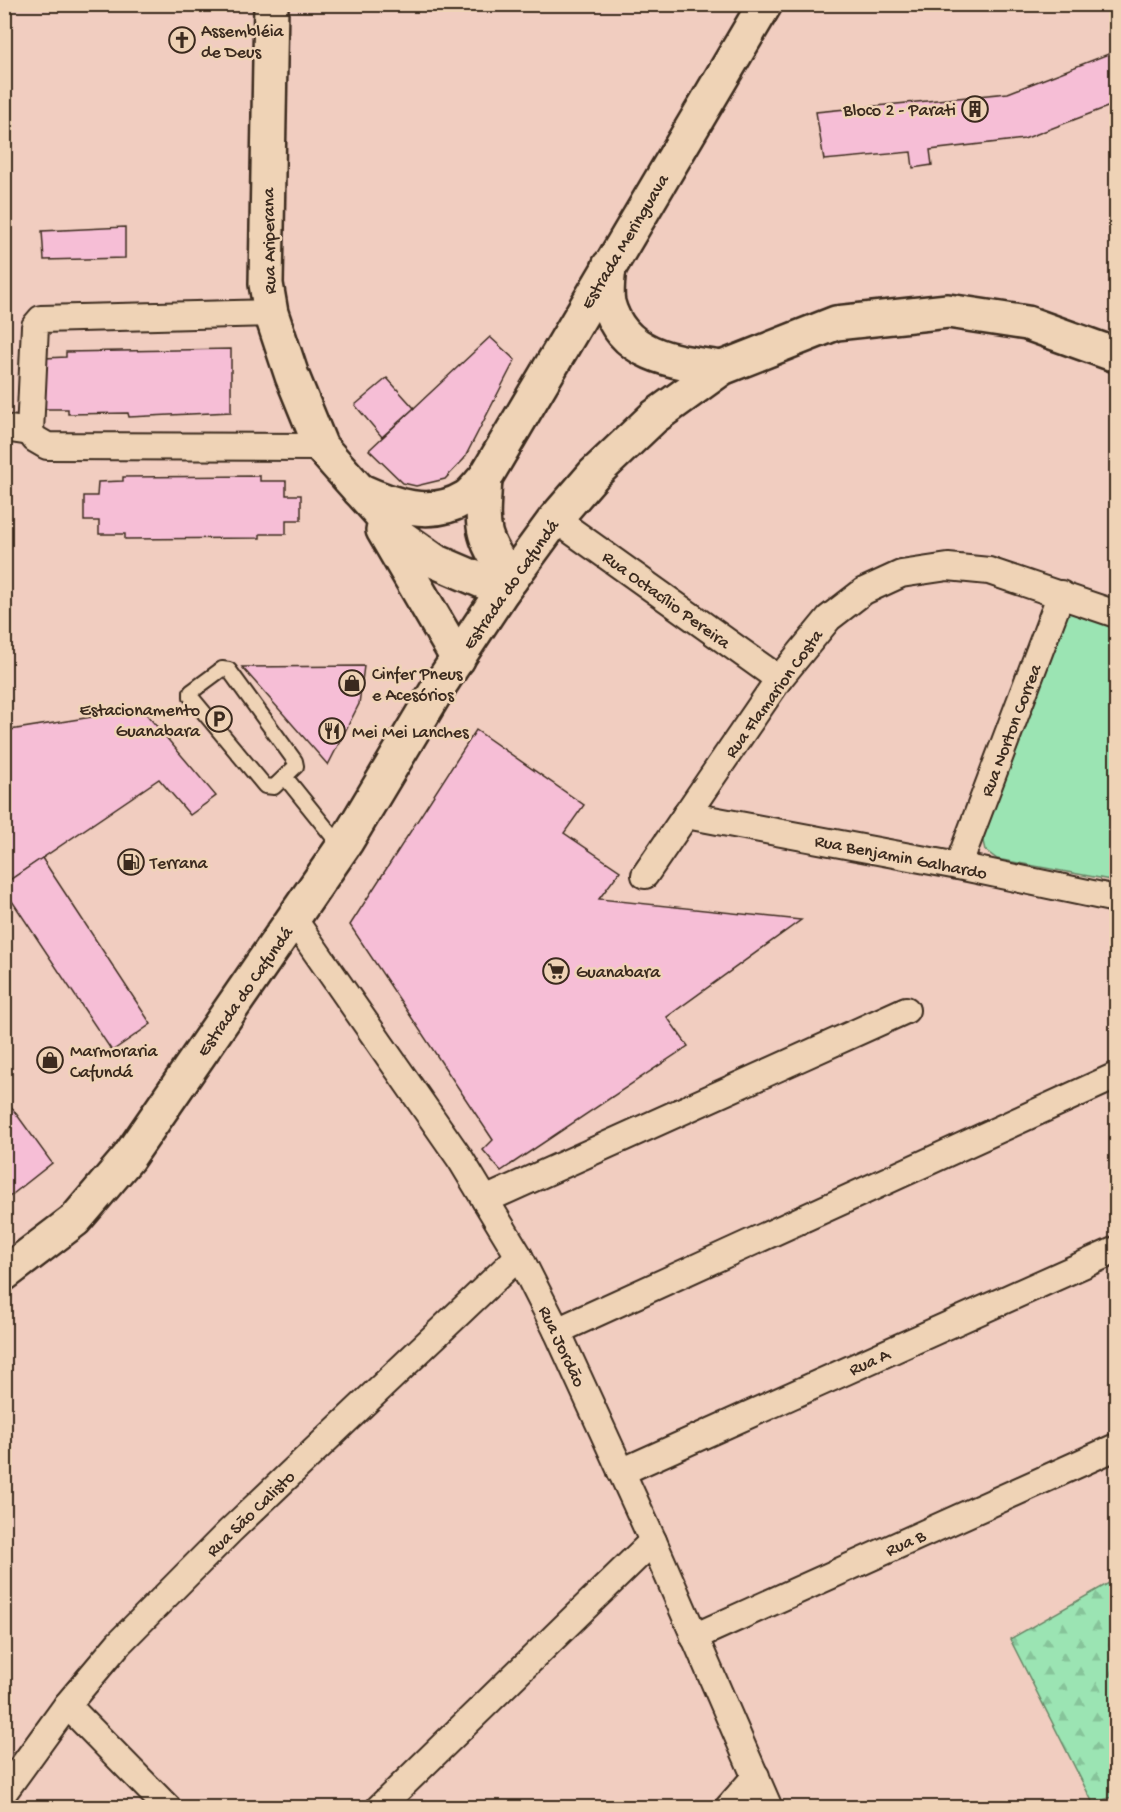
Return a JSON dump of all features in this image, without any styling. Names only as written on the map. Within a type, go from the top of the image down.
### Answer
[{"type":"main road","name":"Rua Ariperana","points":[[271,4],[266,284],[271,313],[292,376],[321,447],[401,537],[435,561],[507,584]]},
{"type":"main road","name":"Estrada Meringuava","points":[[360,489],[389,504],[420,509],[444,506],[465,498],[485,478],[765,4]]},
{"type":"main road","points":[[609,266],[608,302],[617,325],[638,347],[668,361],[722,368]]},
{"type":"main road","name":"Estrada do Cafundá","points":[[4,1274],[75,1220],[128,1158],[342,848],[458,659],[507,584],[555,519],[594,474],[654,417],[722,368],[836,323],[948,311],[1027,323],[1116,355]]},
{"type":"main road","name":"Estrada Meringuava","points":[[485,478],[483,528],[490,550],[507,584]]},
{"type":"main road","name":"Rua Ariperana","points":[[360,489],[458,659]]},
{"type":"street","points":[[271,313],[41,319],[35,326],[30,432],[35,439],[46,446],[321,447]]},
{"type":"street","points":[[4,428],[30,432]]},
{"type":"street","name":"Rua Octacílio Pereira","points":[[555,519],[779,679]]},
{"type":"street","name":"Rua Flamarion Costa","points":[[645,875],[779,679],[829,618],[864,591],[901,574],[948,567],[988,570],[1116,614]]},
{"type":"street","name":"Rua Norton Correa","points":[[958,866],[1061,594]]},
{"type":"street","name":"Rua Benjamin Galhardo","points":[[686,816],[958,866],[1116,899]]},
{"type":"street","name":"Rua Jordão","points":[[294,920],[461,1160],[519,1256],[557,1331],[653,1541],[769,1808]]},
{"type":"street","points":[[484,1200],[906,1010]]},
{"type":"street","points":[[557,1331],[1116,1076]]},
{"type":"street","name":"Rua A","points":[[621,1472],[1116,1250]]},
{"type":"street","name":"Rua São Calisto","points":[[4,1792],[67,1706],[119,1643],[178,1582],[519,1256]]},
{"type":"street","name":"Rua B","points":[[693,1636],[1116,1447]]},
{"type":"street","points":[[379,1808],[653,1541]]},
{"type":"street","points":[[67,1706],[168,1808]]},
{"type":"street","points":[[728,1808],[756,1776]]},
{"type":"lane","points":[[222,669],[229,670],[295,761],[296,766],[285,777],[274,787],[265,786],[191,697],[191,692],[222,669]]},
{"type":"lane","points":[[285,777],[342,848]]},
{"type":"green space","points":[[1081,611],[1116,624],[1116,881],[997,859],[985,850],[981,833],[1060,624],[1068,613]]},
{"type":"green space","points":[[1116,1579],[1116,1796],[1093,1803],[1010,1639]]},
{"type":"building","name":"Bloco 2 - Parati","points":[[1116,51],[1116,118],[1110,106],[1024,139],[930,150],[932,165],[913,168],[911,152],[824,160],[816,112],[1008,93]]},
{"type":"building","points":[[125,227],[125,258],[44,260],[42,231]]},
{"type":"building","points":[[490,337],[515,360],[464,459],[445,479],[416,486],[403,483],[369,450]]},
{"type":"building","points":[[231,349],[231,412],[129,417],[128,413],[68,414],[68,409],[45,409],[45,358],[66,357],[66,352]]},
{"type":"building","points":[[387,378],[414,408],[382,437],[355,405]]},
{"type":"building","points":[[260,476],[260,481],[286,481],[286,495],[301,495],[301,520],[286,520],[286,534],[260,534],[260,538],[125,539],[125,534],[99,534],[99,521],[84,521],[84,496],[97,496],[98,482],[123,481],[123,477]]},
{"type":"building","points":[[364,666],[359,704],[328,765],[242,667]]},
{"type":"building","points":[[142,709],[216,796],[190,815],[159,779],[4,884],[4,731]]},
{"type":"building","name":"Guanabara","points":[[476,730],[584,805],[564,833],[620,871],[599,899],[801,920],[667,1017],[688,1046],[501,1171],[483,1150],[493,1140],[350,925]]},
{"type":"building","points":[[42,858],[151,1024],[112,1051],[4,889],[4,884]]},
{"type":"building","points":[[4,1097],[52,1163],[4,1201]]},
{"type":"place","name":"Assembléia de Deus","points":[[182,40]]},
{"type":"place","name":"Bloco 2 - Parati","points":[[975,109]]},
{"type":"place","name":"Cinfer Pneus e Acesórios","points":[[352,683]]},
{"type":"place","name":"Estacionamento Guanabara","points":[[219,719]]},
{"type":"place","name":"Mei Mei Lanches","points":[[332,731]]},
{"type":"place","name":"Terrana","points":[[131,862]]},
{"type":"place","name":"Guanabara","points":[[556,971]]},
{"type":"place","name":"Marmoraria Cafundá","points":[[50,1060]]}]
